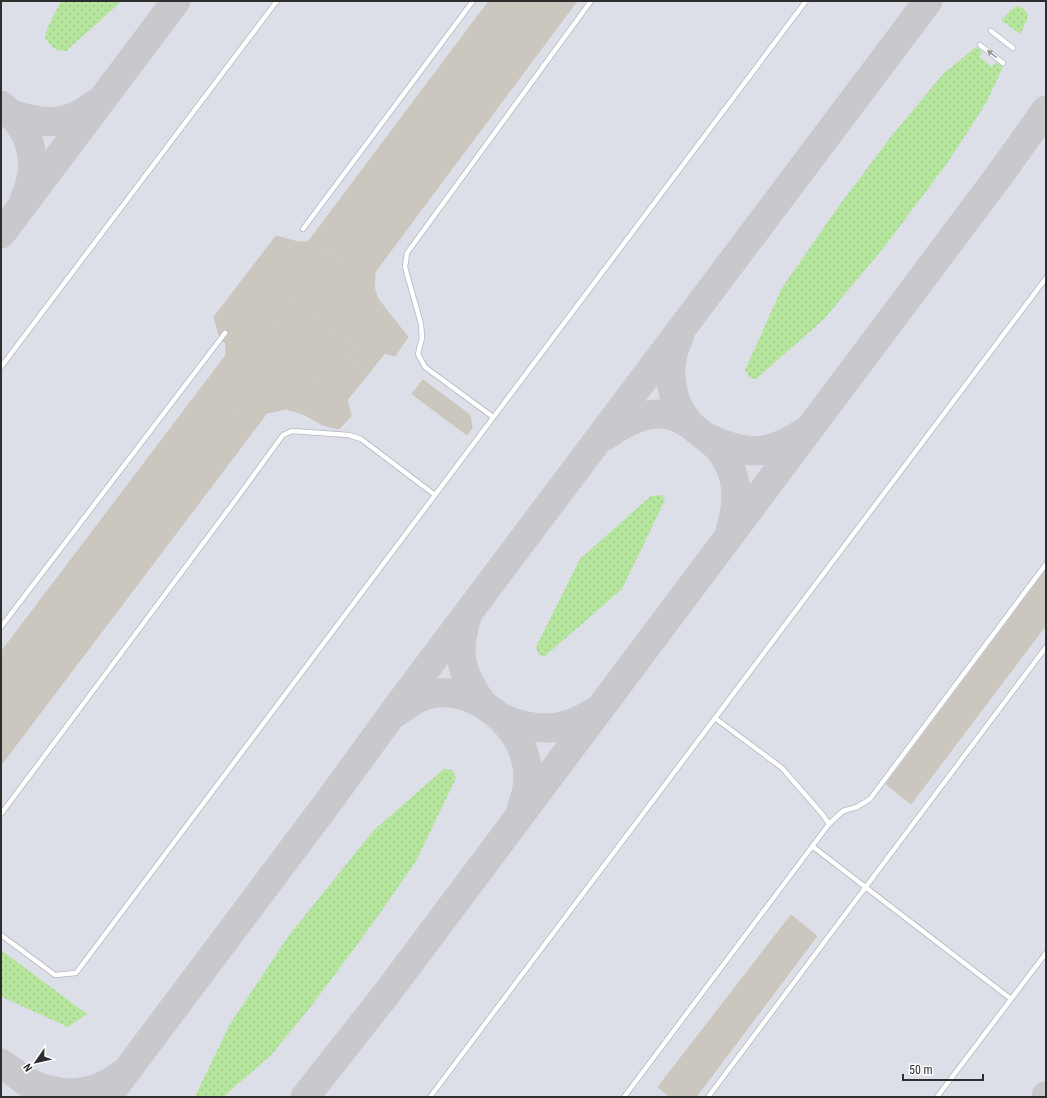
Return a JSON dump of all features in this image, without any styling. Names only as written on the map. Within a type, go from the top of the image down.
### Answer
[{"type":"lane","points":[[1,367],[277,1]]},
{"type":"lane","points":[[303,229],[473,1]]},
{"type":"lane","points":[[493,417],[425,367],[418,354],[422,338],[421,324],[405,267],[407,253],[591,1]]},
{"type":"lane","points":[[1,935],[55,975],[76,973],[806,1]]},
{"type":"lane","points":[[991,31],[1013,48]]},
{"type":"lane","points":[[980,45],[1003,62]]},
{"type":"lane","points":[[430,1097],[1046,278]]},
{"type":"lane","points":[[1,627],[225,333]]},
{"type":"lane","points":[[1,814],[283,435],[292,430],[349,435],[361,439],[435,495]]},
{"type":"lane","points":[[624,1097],[829,824],[844,811],[857,807],[870,799],[1046,564]]},
{"type":"lane","points":[[708,1097],[1046,647]]},
{"type":"lane","points":[[715,718],[782,768],[829,824]]},
{"type":"lane","points":[[812,846],[1012,999]]},
{"type":"lane","points":[[937,1097],[1046,953]]},
{"type":"path","points":[[323,248],[341,259]]},
{"type":"path","points":[[290,293],[294,306]]},
{"type":"path","points":[[310,314],[320,322]]},
{"type":"path","points":[[269,324],[280,322]]},
{"type":"path","points":[[331,332],[335,328]]},
{"type":"path","points":[[339,339],[343,333]]},
{"type":"path","points":[[347,340],[357,349]]},
{"type":"path","points":[[286,346],[291,350]]},
{"type":"path","points":[[344,355],[349,359]]},
{"type":"path","points":[[319,364],[324,358]]},
{"type":"path","points":[[357,363],[364,368]]},
{"type":"path","points":[[349,370],[352,373]]},
{"type":"path","points":[[311,376],[320,383]]},
{"type":"path","points":[[237,411],[244,417]]},
{"type":"path","points":[[211,434],[216,428]]},
{"type":"shaded area","points":[[1,1],[1046,1],[1046,1097],[1,1097]]},
{"type":"green space","points":[[61,1],[122,1],[66,51],[54,48],[45,37],[47,29]]},
{"type":"green space","points":[[1018,6],[1024,9],[1028,14],[1027,20],[1020,34],[1001,20],[1013,8]]},
{"type":"green space","points":[[976,47],[982,52],[979,57],[992,67],[996,62],[1003,67],[986,103],[948,162],[885,246],[824,319],[756,379],[749,377],[745,370],[782,288],[836,210],[890,138],[943,74]]},
{"type":"green space","points":[[662,495],[665,500],[622,589],[545,656],[539,655],[536,647],[580,559],[651,496]]},
{"type":"green space","points":[[444,769],[452,770],[456,778],[416,861],[368,930],[309,1009],[271,1055],[223,1097],[195,1097],[229,1026],[290,934],[374,830]]},
{"type":"green space","points":[[1,950],[87,1014],[68,1027],[2,997]]},
{"type":"building","points":[[489,1],[577,1],[375,272],[374,287],[378,299],[408,337],[395,356],[385,353],[347,400],[351,416],[339,429],[323,425],[303,414],[286,409],[267,413],[1,765],[1,652],[226,355],[226,344],[223,341],[229,332],[224,329],[219,335],[214,317],[276,236],[298,242],[308,242]]},
{"type":"building","points":[[423,380],[470,415],[472,428],[467,435],[412,394]]},
{"type":"building","points":[[1046,570],[1046,625],[911,804],[886,784]]},
{"type":"building","points":[[791,915],[817,936],[696,1097],[670,1097],[658,1087]]},
{"type":"taxiway","points":[[1,234],[176,1]]},
{"type":"taxiway","points":[[107,1097],[329,801],[398,706],[928,1]]},
{"type":"taxiway","points":[[12,114],[34,120],[65,120],[85,111],[95,104]]},
{"type":"taxiway","points":[[1,105],[20,125],[26,135],[30,147],[32,171],[30,184],[25,197]]},
{"type":"taxiway","points":[[305,1097],[387,993],[1001,173],[1046,110]]},
{"type":"taxiway","points":[[679,338],[672,360],[671,371],[671,382],[674,394],[677,405],[690,424],[720,449],[729,463],[735,482],[736,492],[735,511],[730,531]]},
{"type":"taxiway","points":[[605,436],[638,418],[655,414],[673,416],[691,425]]},
{"type":"taxiway","points":[[708,438],[734,448],[757,451],[779,446],[804,432]]},
{"type":"taxiway","points":[[467,617],[462,641],[462,661],[468,681],[481,702]]},
{"type":"taxiway","points":[[397,712],[421,697],[445,693],[466,696],[491,710],[512,731],[519,742],[524,755],[528,781],[526,795],[521,809]]},
{"type":"taxiway","points":[[502,718],[527,726],[551,728],[574,723],[597,710]]},
{"type":"taxiway","points":[[1,1063],[39,1091]]},
{"type":"taxiway","points":[[24,1080],[49,1090],[74,1093],[99,1088],[122,1074]]}]
